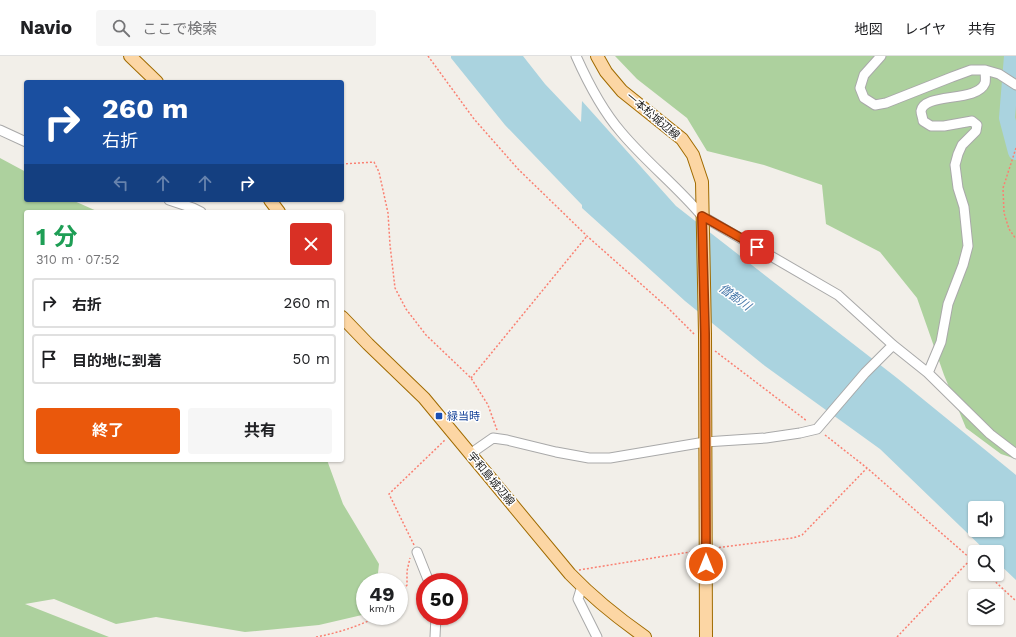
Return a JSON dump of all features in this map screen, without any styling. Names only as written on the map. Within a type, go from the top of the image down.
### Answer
[{"type":"main road","points":[[130,56],[155,80]]},
{"type":"main road","name":"一本松城辺線","points":[[597,56],[606,72],[622,91],[682,139],[693,155],[702,182],[705,338],[706,637]]},
{"type":"main road","name":"宇和島城辺線","points":[[344,319],[424,398],[570,574],[619,619],[645,637]]},
{"type":"street","points":[[576,56],[586,80],[621,132],[702,216],[838,295],[893,345],[928,373],[990,434],[1016,454]]},
{"type":"street","points":[[881,56],[864,75],[860,88],[864,98],[875,104],[886,103],[971,70],[985,70],[999,74],[1016,85]]},
{"type":"street","points":[[928,373],[941,342],[948,304],[963,265],[968,246],[964,207],[958,188],[955,165],[962,145],[976,131],[977,125],[972,120],[944,126],[931,126],[923,121],[921,111],[924,105],[932,101],[966,95],[979,89],[985,83],[985,70]]},
{"type":"street","points":[[0,130],[24,141]]},
{"type":"street","points":[[175,202],[197,210]]},
{"type":"street","points":[[470,454],[493,438],[589,458],[610,458],[705,442],[766,438],[800,433],[818,427],[893,345]]},
{"type":"street","points":[[417,552],[425,573]]},
{"type":"street","points":[[582,586],[578,599],[597,637]]},
{"type":"street","points":[[435,637],[436,625]]},
{"type":"path","points":[[428,56],[474,119],[508,158],[587,236],[668,308],[690,332],[705,338],[818,427],[968,556]]},
{"type":"path","points":[[1016,148],[1003,188],[1004,213],[1009,229],[1016,239]]},
{"type":"path","points":[[344,164],[374,162],[379,172],[388,212],[395,288],[406,310],[426,336],[471,378],[488,405],[496,426],[498,439]]},
{"type":"path","points":[[471,378],[587,236]]},
{"type":"path","points":[[407,573],[410,557],[417,552],[389,494],[452,433]]},
{"type":"path","points":[[570,574],[581,568],[793,538],[802,535],[867,468]]},
{"type":"path","points":[[897,637],[968,562]]},
{"type":"path","points":[[994,581],[1016,602]]},
{"type":"path","points":[[316,637],[335,633],[359,625]]},
{"type":"green space","points":[[615,56],[1016,56],[1016,459],[1001,454],[966,428],[944,375],[917,298],[880,252],[826,224],[822,185],[764,165],[707,151],[687,118],[637,79]]},
{"type":"green space","points":[[0,158],[24,171],[24,202],[76,202],[94,210],[24,210],[24,462],[328,462],[343,504],[379,564],[378,573],[356,573],[356,616],[319,625],[245,632],[156,617],[116,624],[54,599],[25,604],[109,637],[0,637]]},
{"type":"water","name":"僧都川","points":[[451,56],[523,56],[545,84],[581,122],[582,101],[676,206],[897,378],[1016,475],[1016,580],[1004,569],[1004,545],[980,545],[971,537],[1004,537],[1004,501],[968,501],[968,534],[880,449],[765,366],[685,301],[582,208],[582,205],[505,125],[451,58]]},
{"type":"waterway","points":[[1012,56],[1007,118],[1016,152]]},
{"type":"place","name":"緑当時","points":[[439,416]]},
{"type":"route","points":[[706,564],[705,334],[702,216],[757,247]]}]
